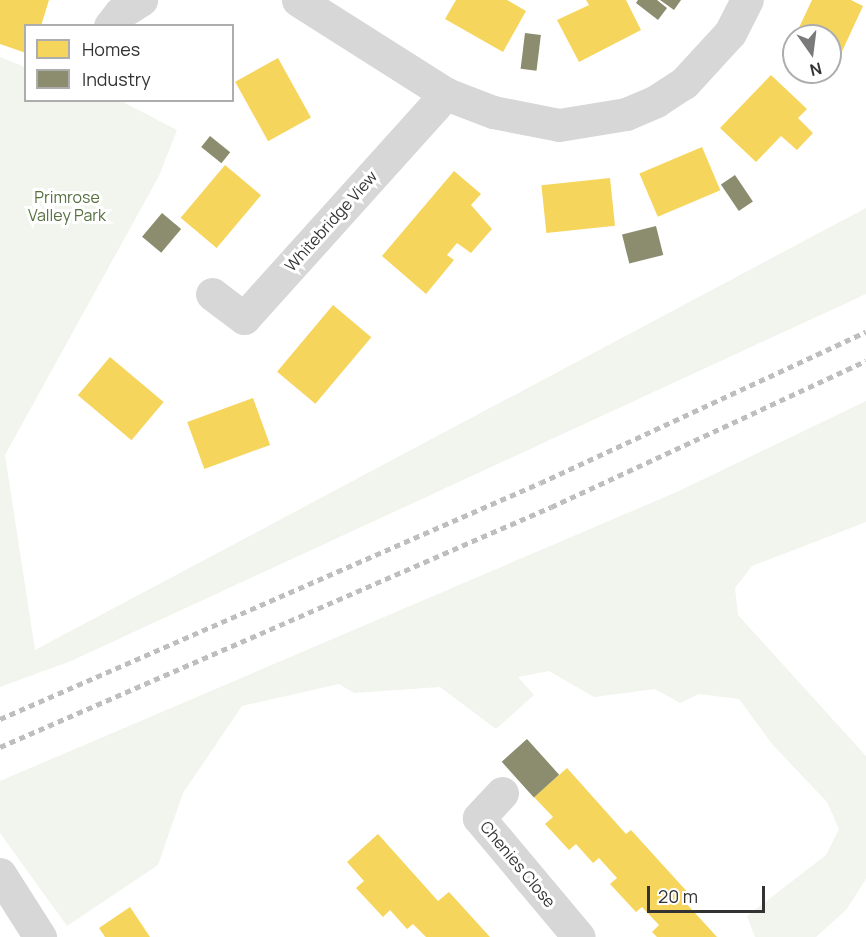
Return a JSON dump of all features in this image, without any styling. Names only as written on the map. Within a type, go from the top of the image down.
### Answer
[{"type":"street","points":[[112,24],[120,13],[141,0]]},
{"type":"street","points":[[298,0],[446,94],[526,121],[559,125],[626,114],[656,101],[710,60],[730,33],[747,0]]},
{"type":"street","name":"Whitebridge View","points":[[212,294],[244,318],[446,94]]},
{"type":"street","name":"Chenies Close","points":[[502,793],[479,818],[579,937]]},
{"type":"street","points":[[0,874],[40,937]]},
{"type":"green space","name":"Primrose Valley Park","points":[[0,57],[24,67],[24,102],[123,102],[177,130],[159,176],[5,455],[35,650],[866,208],[866,294],[71,661],[0,687]]},
{"type":"green space","points":[[866,401],[866,522],[752,566],[735,588],[738,615],[866,756],[866,879],[846,910],[816,937],[755,937],[747,916],[826,855],[839,829],[827,802],[772,744],[739,699],[699,694],[680,703],[655,689],[594,697],[549,671],[518,677],[534,695],[496,729],[440,687],[354,693],[339,684],[242,706],[183,793],[158,865],[67,926],[0,833],[0,781],[679,491]]},
{"type":"building: Homes","points":[[0,0],[49,0],[42,24],[24,24],[24,52],[0,44]]},
{"type":"building: Homes","points":[[456,0],[507,0],[526,11],[503,52],[445,19]]},
{"type":"building: Homes","points":[[586,0],[626,0],[641,30],[579,62],[557,20],[589,5]]},
{"type":"building: Homes","points":[[812,0],[851,0],[863,6],[842,52],[842,24],[801,24]]},
{"type":"building: Homes","points":[[278,58],[311,117],[268,141],[235,82]]},
{"type":"building: Homes","points":[[771,75],[807,109],[798,118],[813,133],[797,150],[781,136],[756,162],[720,128]]},
{"type":"building: Homes","points":[[702,147],[720,190],[658,217],[639,174]]},
{"type":"building: Homes","points":[[225,165],[261,195],[217,248],[181,218]]},
{"type":"building: Homes","points":[[454,171],[481,194],[471,205],[492,229],[471,253],[457,243],[447,255],[454,260],[426,294],[382,256]]},
{"type":"building: Homes","points":[[610,178],[615,226],[546,233],[541,185]]},
{"type":"building: Homes","points":[[333,305],[371,337],[315,404],[277,372]]},
{"type":"building: Homes","points":[[110,357],[164,402],[131,440],[78,395]]},
{"type":"building: Homes","points":[[253,398],[270,445],[204,469],[187,422]]},
{"type":"building: Homes","points":[[567,768],[626,834],[631,830],[691,896],[685,902],[717,937],[657,937],[652,932],[659,925],[642,907],[636,912],[610,884],[617,878],[599,858],[593,863],[576,844],[569,850],[545,824],[553,817],[534,797]]},
{"type":"building: Homes","points":[[378,834],[438,901],[449,892],[490,937],[426,937],[413,924],[407,929],[390,910],[383,917],[356,888],[364,881],[347,862]]},
{"type":"building: Homes","points":[[130,907],[150,937],[105,937],[99,928]]},
{"type":"building: Industry","points":[[638,0],[657,0],[667,8],[658,20],[636,3]]},
{"type":"building: Industry","points":[[660,0],[681,0],[674,10]]},
{"type":"building: Industry","points":[[525,33],[541,35],[536,71],[521,69]]},
{"type":"building: Industry","points":[[210,136],[230,152],[221,163],[201,147]]},
{"type":"building: Industry","points":[[735,175],[753,202],[739,211],[721,185]]},
{"type":"building: Industry","points":[[162,213],[181,229],[161,253],[142,237]]},
{"type":"building: Industry","points":[[656,226],[663,255],[629,264],[622,234]]},
{"type":"building: Industry","points":[[527,739],[559,775],[534,797],[502,762]]},
{"type":"railway","points":[[0,719],[540,483],[866,332]]},
{"type":"railway","points":[[0,747],[551,507],[866,361]]}]
